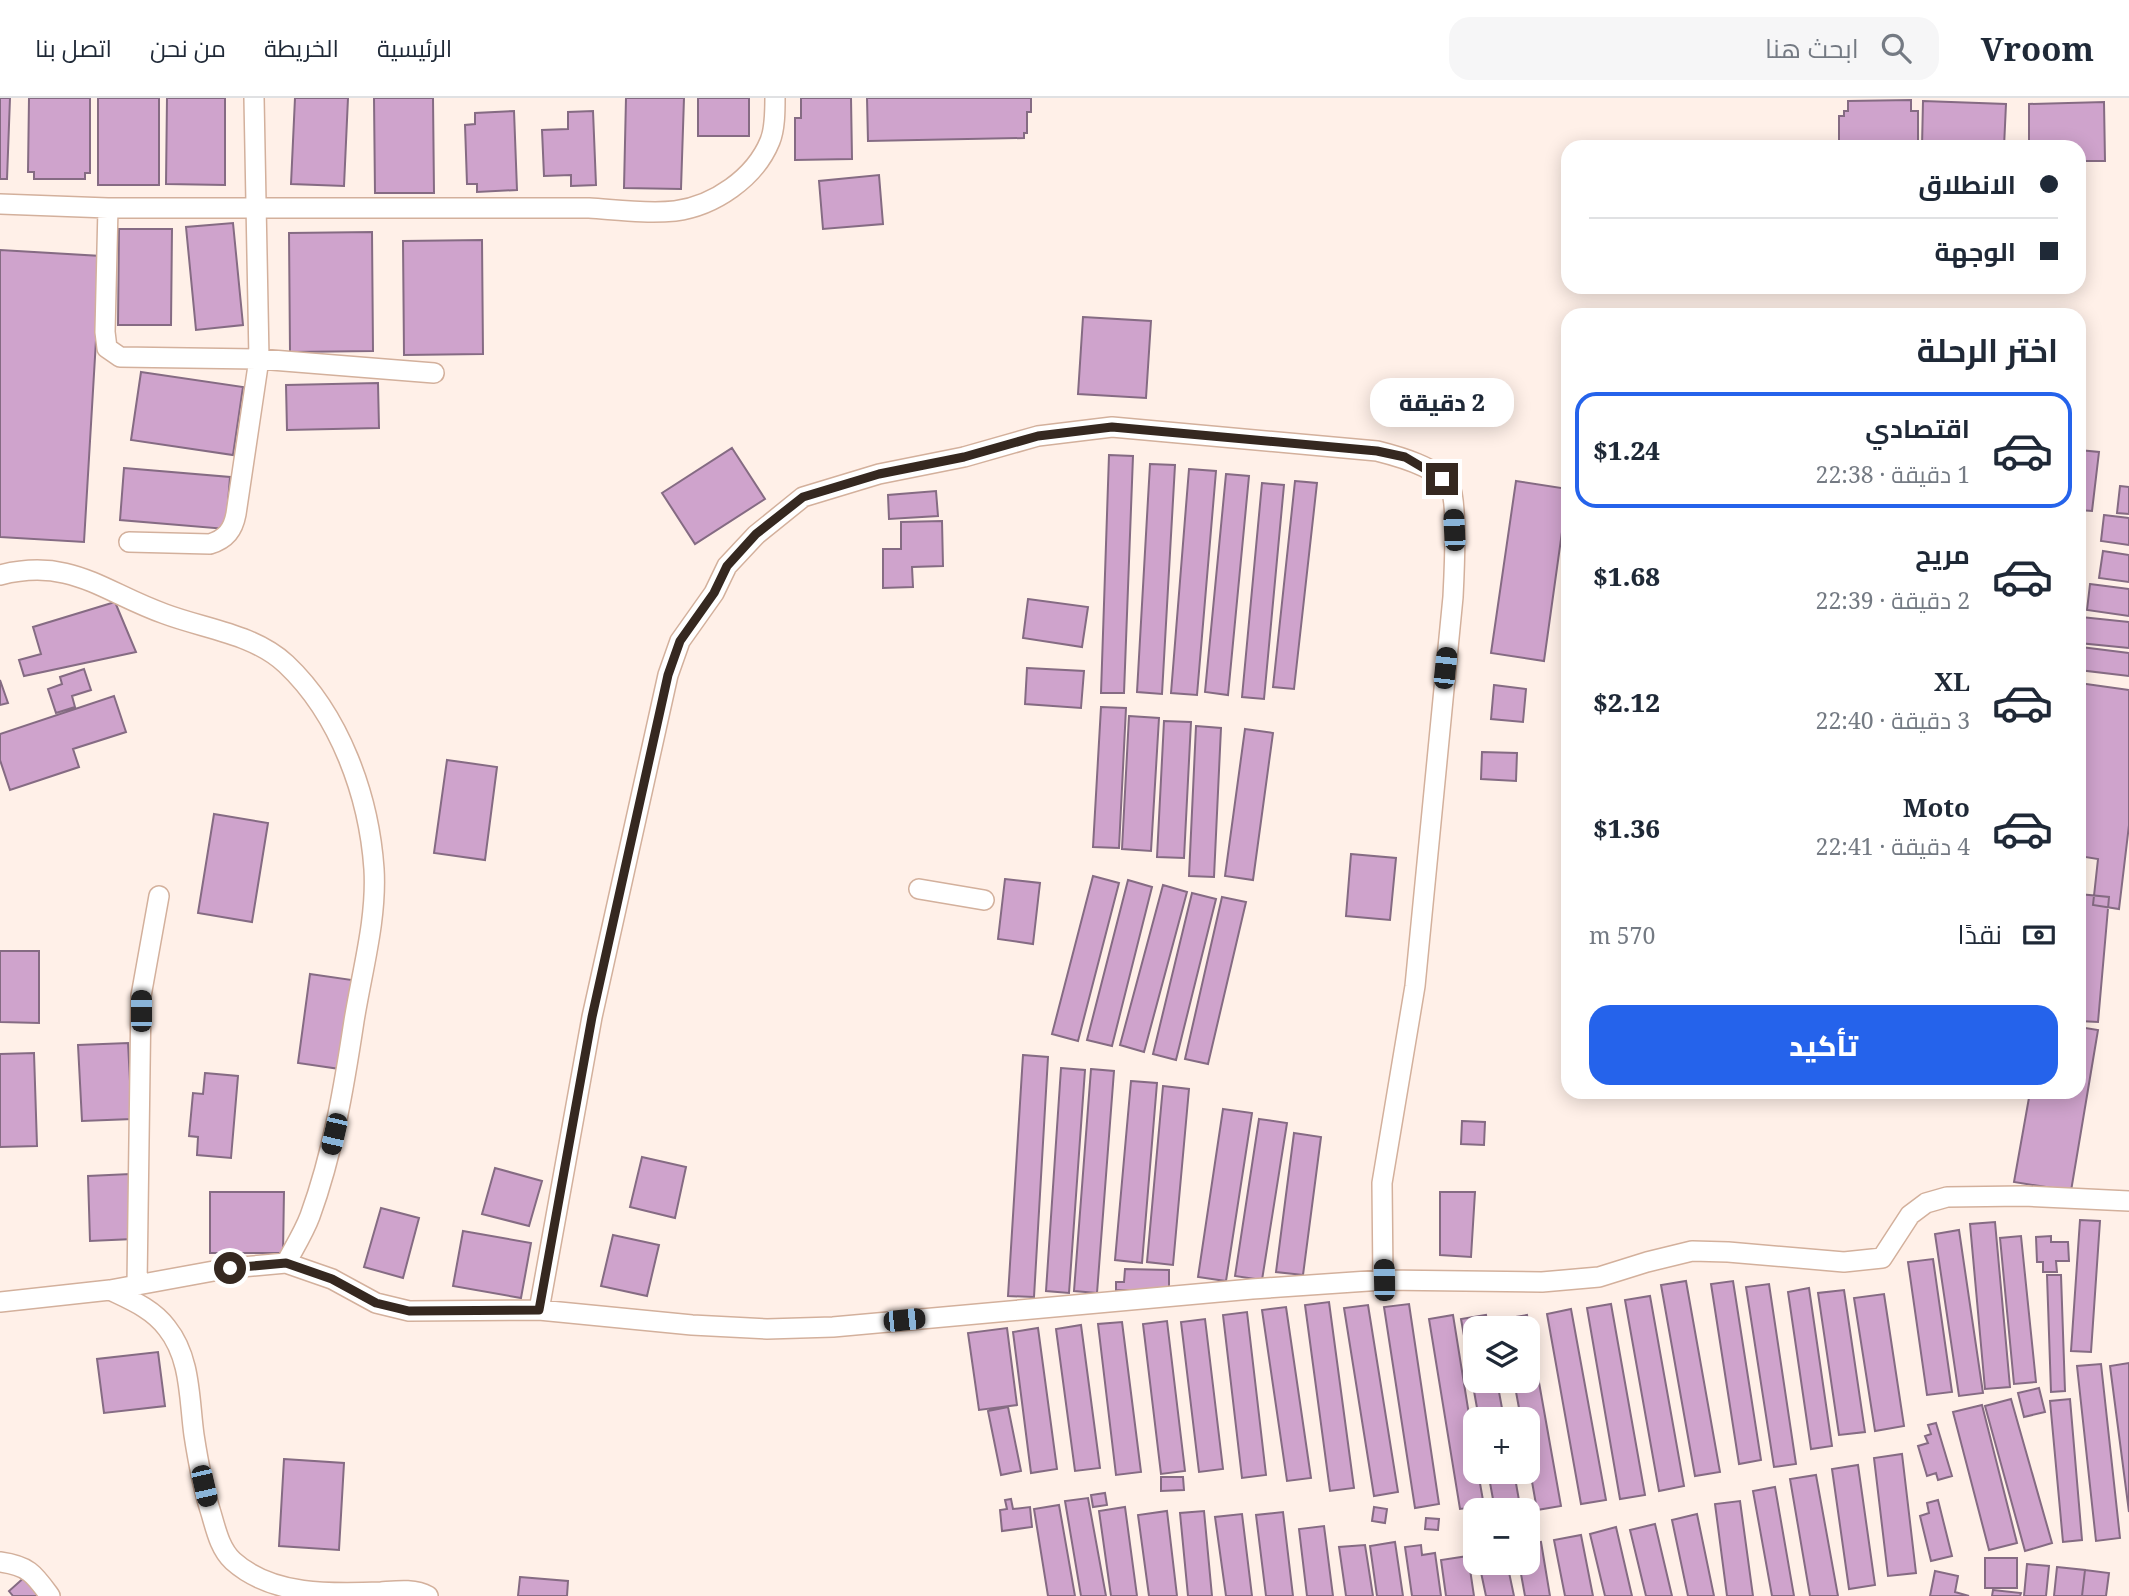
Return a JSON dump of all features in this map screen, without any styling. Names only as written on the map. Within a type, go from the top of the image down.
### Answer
[{"type":"street","points":[[129,542],[210,544],[221,540],[234,524],[260,359],[254,98]]},
{"type":"street","points":[[0,204],[108,208],[589,208],[678,211],[707,202],[731,189],[756,163],[771,140],[775,98]]},
{"type":"street","points":[[108,208],[105,332],[107,348],[120,358],[260,359],[435,373]]},
{"type":"street","points":[[539,1310],[592,1017],[668,675],[680,641],[714,593],[727,566],[756,534],[803,497],[879,474],[964,457],[1038,436],[1112,427],[1377,451],[1405,457],[1442,479],[1451,489],[1455,548],[1453,597],[1415,986],[1382,1183],[1384,1280]]},
{"type":"street","points":[[0,575],[37,569],[72,574],[163,613],[258,645],[284,662],[307,686],[330,722],[352,765],[361,794],[374,869],[371,919],[345,1082],[329,1158],[309,1219],[286,1263]]},
{"type":"street","points":[[919,889],[984,900]]},
{"type":"street","points":[[137,1285],[141,996],[159,896]]},
{"type":"street","points":[[0,1302],[110,1290],[230,1268],[286,1263],[332,1279],[392,1309],[436,1312],[539,1310],[692,1325],[767,1329],[820,1327],[1384,1280],[1542,1282],[1599,1277],[1692,1251],[1844,1262],[1882,1258],[1910,1215],[1926,1203],[1947,1198],[2024,1196],[2129,1201]]},
{"type":"street","points":[[110,1290],[151,1312],[176,1342],[187,1376],[200,1469],[208,1503],[223,1547],[231,1559],[257,1576],[295,1590],[322,1593],[406,1591],[428,1596]]},
{"type":"street","points":[[0,1562],[25,1567],[35,1575],[50,1596]]},
{"type":"building","points":[[0,98],[10,98],[7,179],[0,179]]},
{"type":"building","points":[[29,98],[90,98],[90,173],[85,173],[85,179],[34,179],[34,172],[28,172]]},
{"type":"building","points":[[98,98],[159,98],[159,185],[98,185]]},
{"type":"building","points":[[167,98],[225,98],[225,185],[166,184]]},
{"type":"building","points":[[295,98],[348,98],[344,186],[291,184]]},
{"type":"building","points":[[374,98],[433,98],[434,193],[375,193]]},
{"type":"building","points":[[626,98],[684,98],[681,189],[624,188]]},
{"type":"building","points":[[698,98],[749,98],[749,136],[698,136]]},
{"type":"building","points":[[801,98],[851,98],[852,159],[795,160],[795,118],[801,118]]},
{"type":"building","points":[[867,98],[1031,98],[1031,112],[1027,112],[1027,133],[1024,133],[1024,138],[868,141]]},
{"type":"building","points":[[1911,100],[1911,111],[1918,111],[1918,140],[1839,140],[1839,116],[1844,116],[1844,111],[1848,111],[1848,101]]},
{"type":"building","points":[[1923,101],[2006,104],[2004,140],[1922,140]]},
{"type":"building","points":[[2104,102],[2105,161],[2086,161],[2086,140],[2029,140],[2029,104]]},
{"type":"building","points":[[514,111],[517,190],[477,192],[477,184],[467,184],[465,125],[475,124],[475,113]]},
{"type":"building","points":[[593,111],[596,185],[571,186],[571,175],[544,176],[542,130],[568,129],[568,112]]},
{"type":"building","points":[[879,175],[883,224],[823,229],[819,181]]},
{"type":"building","points":[[233,223],[243,325],[196,330],[186,227]]},
{"type":"building","points":[[119,229],[172,229],[171,325],[118,325]]},
{"type":"building","points":[[372,232],[373,351],[290,352],[289,233]]},
{"type":"building","points":[[482,240],[483,354],[404,355],[403,241]]},
{"type":"building","points":[[0,250],[101,256],[84,542],[0,537]]},
{"type":"building","points":[[1083,317],[1151,321],[1146,398],[1078,394]]},
{"type":"building","points":[[141,372],[243,387],[233,455],[131,440]]},
{"type":"building","points":[[378,383],[379,428],[287,430],[286,385]]},
{"type":"building","points":[[732,448],[765,499],[695,544],[662,493]]},
{"type":"building","points":[[2086,451],[2099,452],[2092,511],[2086,511]]},
{"type":"building","points":[[1109,455],[1133,456],[1124,693],[1101,693]]},
{"type":"building","points":[[1150,464],[1175,465],[1162,694],[1137,692]]},
{"type":"building","points":[[124,468],[230,477],[226,529],[120,520]]},
{"type":"building","points":[[1189,469],[1216,471],[1197,695],[1171,693]]},
{"type":"building","points":[[1226,474],[1249,476],[1228,695],[1205,692]]},
{"type":"building","points":[[1295,481],[1317,483],[1294,689],[1273,687]]},
{"type":"building","points":[[1516,481],[1561,488],[1561,539],[1544,661],[1491,653]]},
{"type":"building","points":[[1262,483],[1284,485],[1264,699],[1242,697]]},
{"type":"building","points":[[2120,486],[2129,487],[2129,514],[2117,513]]},
{"type":"building","points":[[936,491],[938,516],[889,519],[888,495]]},
{"type":"building","points":[[2104,515],[2129,518],[2129,545],[2101,541]]},
{"type":"building","points":[[942,521],[943,566],[912,567],[913,587],[883,588],[883,549],[901,549],[901,522]]},
{"type":"building","points":[[2103,551],[2129,555],[2129,582],[2099,578]]},
{"type":"building","points":[[2090,584],[2129,589],[2129,616],[2087,610]]},
{"type":"building","points":[[1028,599],[1088,607],[1082,647],[1023,638]]},
{"type":"building","points":[[115,602],[136,652],[24,676],[19,660],[41,654],[33,627]]},
{"type":"building","points":[[2086,618],[2129,622],[2129,648],[2086,644]]},
{"type":"building","points":[[2086,648],[2129,653],[2129,676],[2086,671]]},
{"type":"building","points":[[1027,668],[1084,671],[1081,708],[1025,704]]},
{"type":"building","points":[[84,669],[91,690],[72,696],[75,707],[56,713],[48,689],[62,684],[60,677]]},
{"type":"building","points":[[0,680],[8,703],[0,705]]},
{"type":"building","points":[[2086,684],[2129,690],[2129,825],[2119,909],[2093,905],[2098,859],[2086,857]]},
{"type":"building","points":[[1494,685],[1526,689],[1523,722],[1491,719]]},
{"type":"building","points":[[114,696],[126,732],[73,749],[79,767],[10,790],[0,760],[0,734]]},
{"type":"building","points":[[1101,707],[1126,708],[1119,848],[1093,847]]},
{"type":"building","points":[[1129,716],[1159,718],[1151,851],[1122,849]]},
{"type":"building","points":[[1164,721],[1191,722],[1184,858],[1157,857]]},
{"type":"building","points":[[1196,726],[1221,728],[1214,877],[1189,876]]},
{"type":"building","points":[[1245,729],[1273,733],[1253,880],[1225,876]]},
{"type":"building","points":[[1482,752],[1517,753],[1516,781],[1481,779]]},
{"type":"building","points":[[447,760],[497,767],[485,860],[434,853]]},
{"type":"building","points":[[214,814],[268,823],[252,922],[198,913]]},
{"type":"building","points":[[1351,854],[1396,858],[1390,920],[1346,916]]},
{"type":"building","points":[[1093,876],[1119,883],[1078,1041],[1052,1034]]},
{"type":"building","points":[[1005,879],[1040,883],[1033,944],[998,939]]},
{"type":"building","points":[[1128,880],[1152,887],[1112,1046],[1087,1040]]},
{"type":"building","points":[[1163,885],[1187,892],[1144,1052],[1120,1045]]},
{"type":"building","points":[[1192,893],[1216,899],[1176,1060],[1153,1054]]},
{"type":"building","points":[[2086,895],[2109,897],[2098,1022],[2086,1021]]},
{"type":"building","points":[[1222,897],[1246,902],[1208,1064],[1185,1059]]},
{"type":"building","points":[[0,951],[39,951],[39,1023],[0,1022]]},
{"type":"building","points":[[310,974],[352,980],[340,1069],[298,1063]]},
{"type":"building","points":[[2086,1028],[2098,1030],[2071,1191],[2014,1182],[2029,1099],[2086,1099]]},
{"type":"building","points":[[128,1043],[132,1119],[82,1121],[78,1045]]},
{"type":"building","points":[[34,1053],[37,1146],[0,1147],[0,1054]]},
{"type":"building","points":[[1023,1055],[1048,1057],[1034,1297],[1008,1296]]},
{"type":"building","points":[[1061,1068],[1085,1070],[1069,1293],[1046,1291]]},
{"type":"building","points":[[1091,1069],[1114,1071],[1097,1293],[1074,1291]]},
{"type":"building","points":[[205,1073],[238,1076],[231,1158],[197,1155],[198,1137],[189,1136],[193,1093],[203,1094]]},
{"type":"building","points":[[1131,1081],[1157,1083],[1142,1263],[1115,1260]]},
{"type":"building","points":[[1163,1086],[1189,1089],[1173,1265],[1147,1262]]},
{"type":"building","points":[[1223,1109],[1252,1113],[1226,1281],[1198,1277]]},
{"type":"building","points":[[1259,1119],[1287,1123],[1262,1280],[1235,1276]]},
{"type":"building","points":[[1462,1121],[1485,1122],[1484,1145],[1461,1144]]},
{"type":"building","points":[[1294,1133],[1321,1137],[1303,1275],[1276,1272]]},
{"type":"building","points":[[642,1157],[686,1167],[675,1218],[630,1207]]},
{"type":"building","points":[[495,1168],[542,1181],[529,1226],[482,1214]]},
{"type":"building","points":[[130,1174],[133,1239],[90,1241],[88,1176]]},
{"type":"building","points":[[210,1192],[284,1192],[283,1253],[210,1253]]},
{"type":"building","points":[[1440,1192],[1475,1192],[1471,1257],[1440,1255]]},
{"type":"building","points":[[381,1208],[419,1218],[403,1278],[364,1267]]},
{"type":"building","points":[[2080,1220],[2100,1221],[2091,1352],[2071,1351]]},
{"type":"building","points":[[1995,1222],[2010,1387],[1985,1389],[1970,1224]]},
{"type":"building","points":[[1959,1230],[1983,1393],[1959,1396],[1935,1234]]},
{"type":"building","points":[[463,1231],[531,1243],[521,1298],[453,1286]]},
{"type":"building","points":[[613,1235],[659,1245],[647,1296],[601,1286]]},
{"type":"building","points":[[2021,1236],[2036,1382],[2014,1384],[2000,1238]]},
{"type":"building","points":[[2051,1236],[2051,1242],[2068,1242],[2069,1261],[2056,1261],[2057,1272],[2043,1272],[2043,1262],[2037,1262],[2036,1237]]},
{"type":"building","points":[[1933,1259],[1952,1392],[1927,1395],[1908,1262]]},
{"type":"building","points":[[1125,1269],[1169,1270],[1169,1291],[1116,1290],[1116,1282],[1124,1282]]},
{"type":"building","points":[[2047,1275],[2061,1275],[2065,1391],[2051,1392]]},
{"type":"building","points":[[1686,1281],[1720,1472],[1695,1476],[1661,1285]]},
{"type":"building","points":[[1733,1281],[1761,1460],[1739,1464],[1711,1284]]},
{"type":"building","points":[[1769,1284],[1796,1464],[1774,1467],[1746,1287]]},
{"type":"building","points":[[1809,1288],[1832,1446],[1811,1449],[1788,1292]]},
{"type":"building","points":[[1844,1290],[1865,1432],[1839,1435],[1818,1293]]},
{"type":"building","points":[[1884,1294],[1904,1426],[1875,1431],[1854,1298]]},
{"type":"building","points":[[1650,1296],[1684,1486],[1659,1491],[1625,1300]]},
{"type":"building","points":[[1329,1302],[1354,1488],[1330,1491],[1305,1305]]},
{"type":"building","points":[[1409,1304],[1439,1504],[1415,1508],[1384,1307]]},
{"type":"building","points":[[1611,1304],[1645,1495],[1620,1499],[1587,1308]]},
{"type":"building","points":[[1368,1305],[1398,1492],[1374,1496],[1344,1308]]},
{"type":"building","points":[[1286,1307],[1311,1478],[1287,1481],[1262,1310]]},
{"type":"building","points":[[1571,1309],[1606,1500],[1581,1504],[1547,1314]]},
{"type":"building","points":[[1247,1312],[1266,1475],[1242,1478],[1223,1315]]},
{"type":"building","points":[[1453,1315],[1463,1393],[1466,1393],[1468,1407],[1463,1407],[1463,1484],[1480,1484],[1483,1498],[1463,1498],[1463,1509],[1460,1509],[1429,1319]]},
{"type":"building","points":[[1205,1319],[1223,1469],[1199,1472],[1181,1322]]},
{"type":"building","points":[[1167,1321],[1185,1471],[1161,1474],[1143,1324]]},
{"type":"building","points":[[1122,1322],[1141,1472],[1116,1475],[1098,1324]]},
{"type":"building","points":[[1081,1325],[1100,1468],[1075,1471],[1056,1329]]},
{"type":"building","points":[[1007,1328],[1017,1405],[979,1410],[968,1333]]},
{"type":"building","points":[[1038,1328],[1057,1469],[1031,1473],[1013,1332]]},
{"type":"building","points":[[158,1352],[165,1406],[104,1413],[97,1359]]},
{"type":"building","points":[[2129,1363],[2129,1512],[2110,1366]]},
{"type":"building","points":[[2101,1364],[2120,1538],[2096,1541],[2077,1366]]},
{"type":"building","points":[[1540,1388],[1561,1506],[1540,1510],[1540,1498],[1535,1498],[1532,1484],[1540,1484],[1540,1407],[1519,1407],[1516,1393],[1540,1393]]},
{"type":"building","points":[[2039,1388],[2045,1412],[2024,1417],[2018,1393]]},
{"type":"building","points":[[1474,1393],[1499,1393],[1502,1407],[1477,1407]]},
{"type":"building","points":[[2011,1399],[2052,1543],[2025,1551],[1985,1406]]},
{"type":"building","points":[[2070,1399],[2082,1540],[2063,1542],[2050,1401]]},
{"type":"building","points":[[1982,1405],[2017,1543],[1989,1550],[1953,1412]]},
{"type":"building","points":[[1008,1407],[1021,1471],[1001,1475],[988,1411]]},
{"type":"building","points":[[1936,1423],[1952,1476],[1938,1480],[1936,1473],[1927,1476],[1918,1446],[1928,1443],[1925,1436],[1931,1434],[1928,1425]]},
{"type":"building","points":[[1902,1454],[1916,1573],[1888,1576],[1874,1458]]},
{"type":"building","points":[[284,1459],[344,1463],[339,1550],[279,1546]]},
{"type":"building","points":[[1858,1465],[1875,1585],[1849,1589],[1832,1469]]},
{"type":"building","points":[[1816,1475],[1838,1596],[1810,1596],[1790,1479]]},
{"type":"building","points":[[1161,1477],[1183,1477],[1184,1490],[1161,1491]]},
{"type":"building","points":[[1490,1484],[1516,1484],[1519,1498],[1493,1498]]},
{"type":"building","points":[[1775,1487],[1794,1596],[1772,1596],[1753,1491]]},
{"type":"building","points":[[1105,1493],[1107,1505],[1093,1507],[1091,1495]]},
{"type":"building","points":[[1088,1498],[1106,1596],[1081,1596],[1065,1501]]},
{"type":"building","points":[[1011,1499],[1013,1509],[1030,1507],[1032,1527],[1002,1531],[1000,1510],[1007,1509],[1005,1500]]},
{"type":"building","points":[[1938,1500],[1952,1556],[1931,1561],[1920,1516],[1929,1513],[1927,1503]]},
{"type":"building","points":[[1740,1501],[1753,1596],[1727,1596],[1715,1504]]},
{"type":"building","points":[[1059,1505],[1075,1596],[1048,1596],[1034,1509]]},
{"type":"building","points":[[1125,1507],[1137,1596],[1111,1596],[1099,1511]]},
{"type":"building","points":[[1374,1507],[1387,1509],[1385,1523],[1372,1521]]},
{"type":"building","points":[[1167,1511],[1177,1596],[1149,1596],[1138,1515]]},
{"type":"building","points":[[1204,1511],[1212,1596],[1188,1596],[1180,1513]]},
{"type":"building","points":[[1283,1512],[1293,1596],[1266,1596],[1256,1515]]},
{"type":"building","points":[[1242,1514],[1252,1596],[1226,1596],[1215,1517]]},
{"type":"building","points":[[1697,1514],[1714,1596],[1688,1596],[1672,1520]]},
{"type":"building","points":[[1426,1518],[1439,1519],[1438,1530],[1425,1529]]},
{"type":"building","points":[[1655,1524],[1672,1596],[1646,1596],[1630,1530]]},
{"type":"building","points":[[1324,1526],[1333,1596],[1307,1596],[1299,1529]]},
{"type":"building","points":[[1616,1527],[1632,1596],[1605,1596],[1590,1534]]},
{"type":"building","points":[[1581,1535],[1593,1596],[1565,1596],[1554,1540]]},
{"type":"building","points":[[1395,1542],[1403,1596],[1377,1596],[1370,1546]]},
{"type":"building","points":[[1540,1542],[1550,1596],[1525,1596],[1521,1575],[1540,1575]]},
{"type":"building","points":[[1365,1545],[1373,1596],[1346,1596],[1339,1547]]},
{"type":"building","points":[[1421,1545],[1422,1555],[1435,1553],[1441,1596],[1412,1596],[1405,1547]]},
{"type":"building","points":[[1463,1557],[1463,1575],[1471,1575],[1474,1596],[1446,1596],[1441,1560]]},
{"type":"building","points":[[1985,1558],[2017,1558],[2017,1588],[1985,1588]]},
{"type":"building","points":[[2027,1564],[2049,1566],[2046,1596],[2024,1596]]},
{"type":"building","points":[[2057,1567],[2085,1570],[2082,1596],[2054,1596]]},
{"type":"building","points":[[2085,1570],[2109,1573],[2106,1596],[2082,1596]]},
{"type":"building","points":[[1935,1571],[1958,1576],[1955,1592],[1969,1596],[1930,1596]]},
{"type":"building","points":[[27,1575],[45,1596],[13,1596],[9,1591]]},
{"type":"building","points":[[1482,1575],[1510,1575],[1514,1596],[1486,1596]]},
{"type":"building","points":[[520,1577],[568,1581],[567,1596],[518,1596]]},
{"type":"building","points":[[1993,1590],[2021,1593],[2020,1596],[1992,1596]]},
{"type":"route","points":[[230,1268],[286,1263],[332,1279],[392,1309],[460,1312],[539,1310],[592,1017],[668,675],[680,641],[714,593],[727,566],[756,534],[803,497],[879,474],[964,457],[1038,436],[1112,427],[1377,451],[1405,457],[1442,479]]}]
